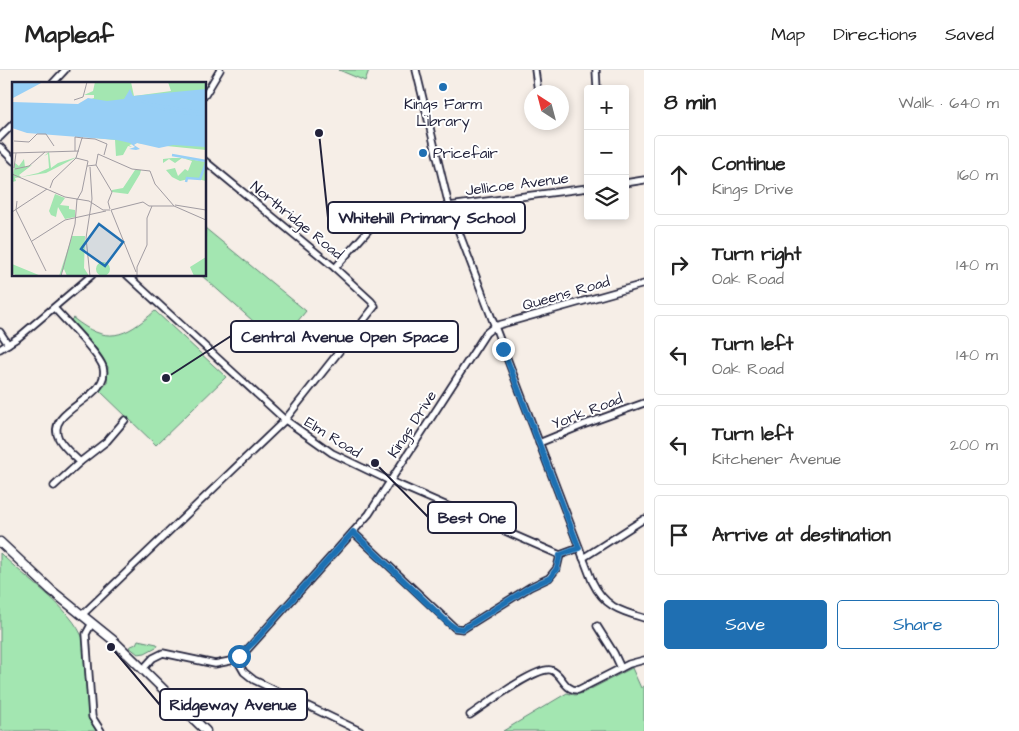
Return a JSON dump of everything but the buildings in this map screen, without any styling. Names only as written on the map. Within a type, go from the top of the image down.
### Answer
[{"type":"street","points":[[54,82],[65,70]]},
{"type":"street","points":[[206,93],[220,70]]},
{"type":"street","points":[[416,70],[450,206],[494,327],[597,592],[614,608],[644,618]]},
{"type":"street","points":[[535,70],[537,85]]},
{"type":"street","points":[[596,70],[597,85]]},
{"type":"street","points":[[0,137],[12,125]]},
{"type":"street","points":[[0,147],[12,159]]},
{"type":"street","name":"Northridge Road","points":[[206,162],[335,268],[375,306],[285,420]]},
{"type":"street","points":[[629,182],[644,180]]},
{"type":"street","name":"Jellicoe Avenue","points":[[335,268],[372,226],[381,220],[450,206],[584,189]]},
{"type":"street","points":[[0,349],[54,308],[91,276]]},
{"type":"street","name":"Elm Road","points":[[128,276],[285,420],[337,456],[560,555]]},
{"type":"street","name":"Queens Road","points":[[494,327],[644,284]]},
{"type":"street","points":[[54,308],[100,360],[104,371],[103,377],[96,389],[63,416],[58,426],[59,440],[80,462]]},
{"type":"street","name":"Kings Drive","points":[[143,669],[154,658],[164,653],[214,664],[227,662],[236,658],[255,641],[373,508],[486,333],[494,327]]},
{"type":"street","points":[[0,332],[8,344]]},
{"type":"street","name":"York Road","points":[[540,443],[644,403]]},
{"type":"street","points":[[54,486],[107,441],[125,420]]},
{"type":"street","points":[[82,615],[285,420]]},
{"type":"street","points":[[583,558],[644,519]]},
{"type":"street","points":[[353,532],[455,628],[463,629],[530,587],[550,578],[557,568],[560,555],[579,548]]},
{"type":"street","points":[[0,542],[51,590],[113,640],[206,731]]},
{"type":"street","points":[[92,623],[86,634],[92,717],[101,731]]},
{"type":"street","points":[[597,626],[620,668]]},
{"type":"street","points":[[236,658],[244,672],[252,679],[360,731]]},
{"type":"street","points":[[470,715],[520,681],[542,670],[555,672],[566,686],[578,690],[620,668],[644,660]]},
{"type":"green space","points":[[339,70],[369,70],[365,81]]},
{"type":"green space","points":[[206,229],[306,311],[279,344],[202,276],[206,276]]},
{"type":"green space","points":[[155,311],[226,377],[156,445],[100,391],[107,383],[108,367],[70,321],[73,318],[96,332],[115,335],[134,327]]},
{"type":"green space","points":[[0,553],[63,609],[82,635],[87,660],[87,700],[89,710],[99,731],[0,731]]},
{"type":"green space","points":[[138,640],[157,644],[158,646],[145,653],[138,654],[129,647],[136,644]]},
{"type":"green space","points":[[632,668],[641,688],[644,686],[644,731],[503,731],[567,693],[575,695],[583,693]]},
{"type":"place","name":"Kings Farm Library","points":[[443,87]]},
{"type":"place","name":"Whitehill Primary School","points":[[319,133]]},
{"type":"place","name":"Pricefair","points":[[423,153]]},
{"type":"place","name":"Central Avenue Open Space","points":[[166,378]]},
{"type":"place","name":"Best One","points":[[375,463]]},
{"type":"place","name":"Ridgeway Avenue","points":[[111,647]]},
{"type":"route","points":[[239,656],[245,652],[353,532],[448,623],[455,628],[463,629],[530,587],[550,578],[557,568],[560,555],[579,548],[503,349]]}]
